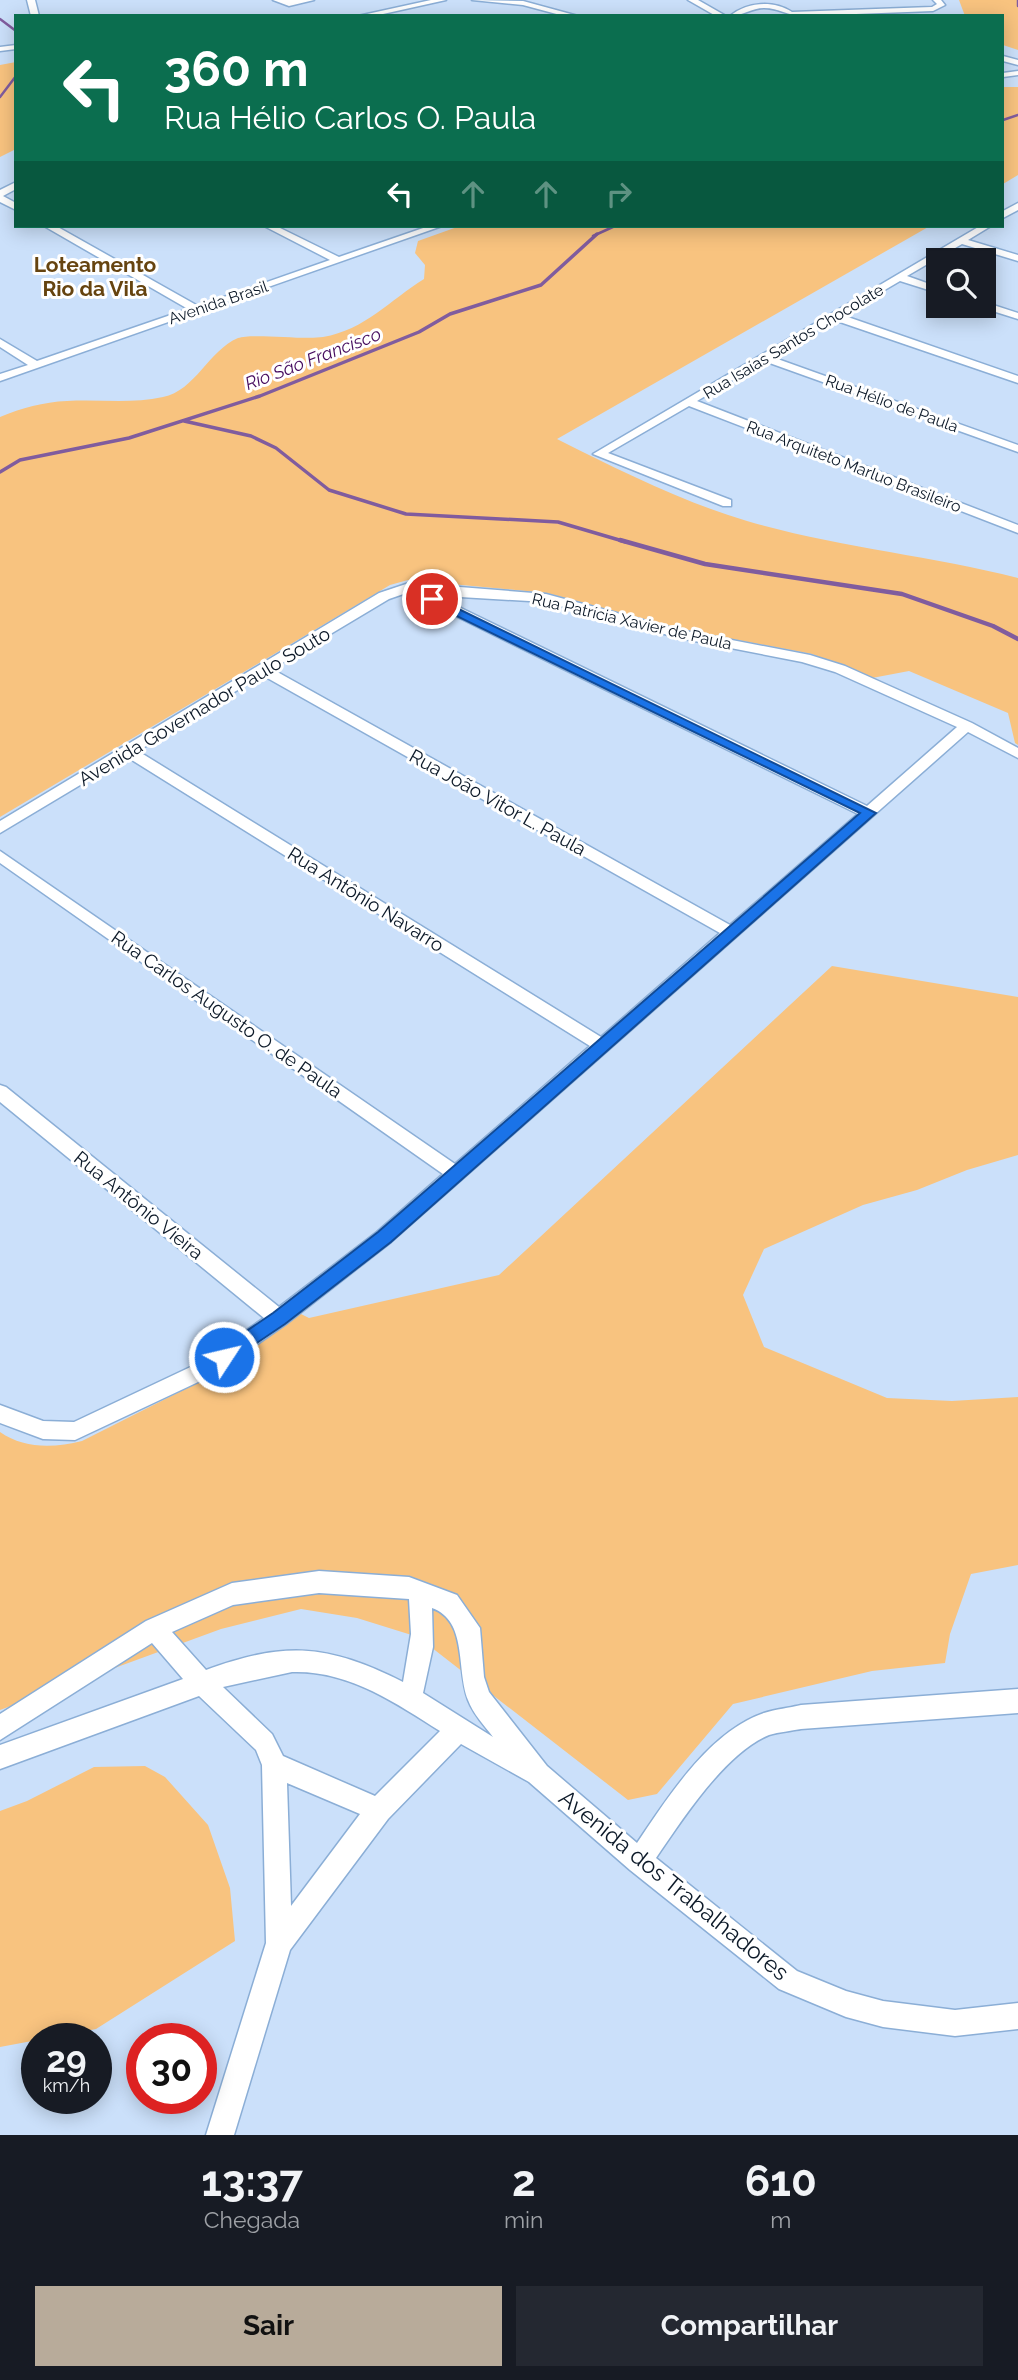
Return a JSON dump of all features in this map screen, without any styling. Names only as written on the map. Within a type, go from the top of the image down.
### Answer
[{"type":"street","points":[[276,0],[289,4],[310,0]]},
{"type":"street","points":[[371,14],[442,0]]},
{"type":"street","points":[[476,0],[539,6],[567,14]]},
{"type":"street","points":[[692,0],[718,14]]},
{"type":"street","points":[[819,0],[826,14],[933,9],[939,3]]},
{"type":"street","points":[[878,0],[885,13]]},
{"type":"street","points":[[737,14],[761,3],[780,8],[788,14]]},
{"type":"street","points":[[389,10],[398,14]]},
{"type":"street","points":[[53,228],[196,309]]},
{"type":"street","points":[[273,228],[337,260]]},
{"type":"street","name":"Avenida Brasil","points":[[0,378],[431,228]]},
{"type":"street","name":"Rua Isaías Santos Chocolate","points":[[727,503],[599,454],[983,228]]},
{"type":"street","points":[[960,241],[1018,258]]},
{"type":"street","points":[[898,277],[926,286]]},
{"type":"street","points":[[996,309],[1018,316]]},
{"type":"street","points":[[833,316],[1018,380]]},
{"type":"street","points":[[0,342],[37,366]]},
{"type":"street","name":"Rua Hélio de Paula","points":[[766,358],[1018,449]]},
{"type":"street","name":"Rua Arquiteto Marluo Brasileiro","points":[[690,402],[1018,529]]},
{"type":"street","points":[[409,587],[869,813]]},
{"type":"street","name":"Avenida Governador Paulo Souto","points":[[0,828],[384,596],[409,587]]},
{"type":"street","name":"Rua Patrícia Xavier de Paula","points":[[409,587],[546,598],[679,635],[805,657],[840,669],[967,726],[1018,754]]},
{"type":"street","name":"Rua João Vitor L. Paula","points":[[263,670],[733,933]]},
{"type":"street","points":[[0,1414],[43,1430],[75,1431],[206,1369],[279,1318],[384,1237],[967,726]]},
{"type":"street","name":"Rua Antônio Navarro","points":[[129,752],[603,1046]]},
{"type":"street","name":"Rua Carlos Augusto O. de Paula","points":[[0,856],[455,1173]]},
{"type":"street","name":"Rua Antônio Vieira","points":[[0,1092],[279,1318]]},
{"type":"street","name":"Avenida dos Trabalhadores","points":[[0,1728],[154,1629],[232,1594],[320,1582],[409,1588],[449,1603],[469,1628],[472,1677],[479,1699],[538,1775],[639,1861],[788,1980],[846,2004],[883,2014],[955,2023],[1018,2016]]},
{"type":"street","points":[[409,1700],[421,1662],[425,1627],[419,1592]]},
{"type":"street","points":[[154,1629],[202,1683],[264,1742],[274,1765],[278,1830],[279,1943],[220,2135]]},
{"type":"street","name":"Avenida dos Trabalhadores","points":[[0,1757],[202,1683],[267,1664],[311,1661],[348,1668],[409,1700],[501,1758],[538,1775]]},
{"type":"street","points":[[639,1861],[686,1793],[736,1741],[766,1724],[801,1717],[1018,1701]]},
{"type":"street","points":[[279,1943],[379,1810],[458,1730]]},
{"type":"street","points":[[274,1765],[379,1810]]},
{"type":"shaded area","points":[[959,0],[1018,0],[1018,50],[1004,45],[1004,14],[964,14]]},
{"type":"shaded area","points":[[14,62],[14,150],[0,157],[0,65]]},
{"type":"shaded area","points":[[1004,87],[1018,87],[1018,175],[1004,183]]},
{"type":"shaded area","points":[[454,228],[926,228],[557,439],[674,494],[747,521],[814,538],[1018,578],[1018,745],[1015,743],[1008,713],[909,671],[872,678],[812,654],[685,630],[547,593],[408,580],[390,585],[0,817],[0,417],[50,403],[163,397],[184,387],[219,351],[238,338],[323,337],[352,328],[424,279],[425,265],[415,253],[418,241]]},
{"type":"shaded area","points":[[832,966],[1018,997],[1018,1155],[967,1170],[917,1190],[863,1205],[764,1249],[743,1295],[764,1347],[887,1398],[952,1401],[1018,1397],[1018,1565],[971,1574],[950,1634],[945,1663],[872,1671],[733,1704],[657,1794],[628,1800],[418,1637],[357,1618],[301,1609],[221,1629],[0,1710],[0,1432],[19,1442],[40,1446],[82,1441],[213,1375],[299,1313],[309,1318],[499,1275]]},
{"type":"shaded area","points":[[145,1766],[165,1777],[208,1825],[230,1888],[235,1941],[105,2023],[21,2023],[21,2043],[0,2047],[0,1811],[27,1801],[94,1767]]},
{"type":"waterway","points":[[1018,0],[1018,6]]},
{"type":"waterway","points":[[0,19],[14,30]]},
{"type":"waterway","points":[[0,97],[14,79]]},
{"type":"waterway","name":"Rio São Francisco","points":[[1004,120],[1018,115]]},
{"type":"waterway","name":"Rio São Francisco","points":[[597,234],[611,228]]},
{"type":"waterway","name":"Rio São Francisco","points":[[0,472],[20,460],[129,438],[260,396],[419,332],[450,314],[541,285],[597,234]]},
{"type":"waterway","points":[[184,421],[251,436],[276,448],[329,490],[406,514],[558,522],[626,542]]},
{"type":"waterway","points":[[620,540],[705,564],[902,594],[993,626],[1018,639]]},
{"type":"district","name":"Loteamento Rio da Vila","points":[[95,277]]},
{"type":"route","points":[[224,1357],[384,1237],[869,813],[432,599]]}]
